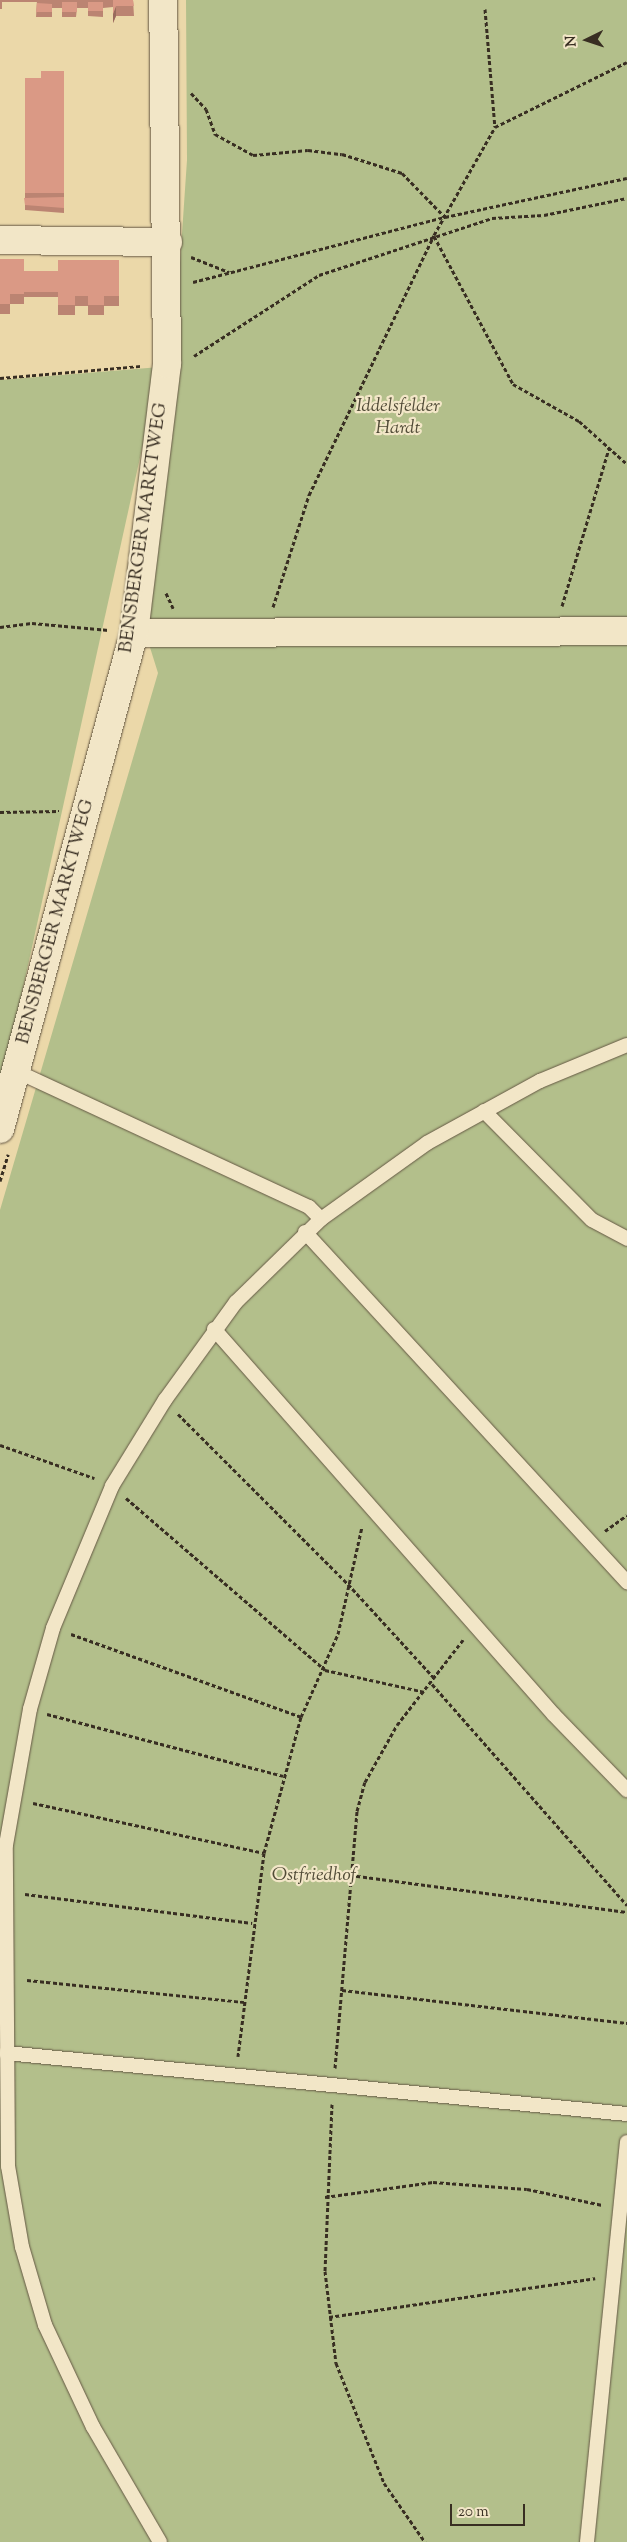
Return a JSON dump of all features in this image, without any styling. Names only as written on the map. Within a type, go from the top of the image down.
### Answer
[{"type":"street","name":"BENSBERGER MARKTWEG","points":[[0,1129],[134,633],[167,364],[166,288],[168,244],[163,0]]},
{"type":"street","points":[[0,240],[168,244]]},
{"type":"street","points":[[134,633],[627,631]]},
{"type":"lane","points":[[160,2542],[92,2427],[45,2325],[22,2247],[8,2166],[4,1892],[13,1799],[30,1709],[53,1628],[112,1486],[165,1400],[214,1329],[306,1232],[321,1219],[427,1143],[484,1111],[627,1045]]},
{"type":"lane","points":[[16,1071],[309,1207],[321,1219]]},
{"type":"lane","points":[[484,1111],[592,1220],[627,1239]]},
{"type":"lane","points":[[306,1232],[627,1582]]},
{"type":"lane","points":[[214,1329],[367,1505],[627,1790]]},
{"type":"lane","points":[[6,2053],[627,2114]]},
{"type":"lane","points":[[587,2542],[612,2276],[627,2142]]},
{"type":"path","points":[[485,9],[495,128]]},
{"type":"path","points":[[265,632],[309,495],[434,235],[495,128],[627,62]]},
{"type":"path","points":[[165,94],[193,93],[206,109],[215,134],[253,156],[308,150],[342,154],[402,173],[445,217]]},
{"type":"path","points":[[166,288],[445,217],[627,178]]},
{"type":"path","points":[[0,378],[167,364],[195,355],[319,276],[434,235],[492,218],[544,215],[627,198]]},
{"type":"path","points":[[434,235],[513,384],[578,421],[627,464]]},
{"type":"path","points":[[168,244],[230,272]]},
{"type":"path","points":[[554,632],[609,448]]},
{"type":"path","points":[[0,627],[32,623],[134,633]]},
{"type":"path","points":[[0,812],[64,810],[65,803]]},
{"type":"path","points":[[165,1400],[348,1584],[435,1679]]},
{"type":"path","points":[[0,1445],[112,1486],[325,1670],[425,1692]]},
{"type":"path","points":[[236,2077],[252,1923],[264,1853],[283,1776],[301,1717],[325,1670],[338,1634],[367,1505]]},
{"type":"path","points":[[591,1542],[627,1516]]},
{"type":"path","points":[[53,1628],[301,1717]]},
{"type":"path","points":[[432,1684],[627,1905]]},
{"type":"path","points":[[30,1709],[283,1776]]},
{"type":"path","points":[[13,1799],[264,1853]]},
{"type":"path","points":[[350,1875],[627,1912]]},
{"type":"path","points":[[4,1892],[252,1923]]},
{"type":"path","points":[[4,1978],[245,2002]]},
{"type":"path","points":[[342,1990],[627,2023]]},
{"type":"path","points":[[326,2198],[433,2182],[527,2189],[620,2208]]},
{"type":"path","points":[[328,2317],[612,2276]]},
{"type":"green space","name":"Ostfriedhof","points":[[186,0],[627,0],[627,2542],[0,2542],[0,1210],[158,673],[143,625],[173,366],[187,160]]},
{"type":"green space","points":[[160,367],[6,1065],[0,1085],[0,380]]},
{"type":"building","points":[[113,0],[133,0],[134,6],[116,6],[113,14]]},
{"type":"building","points":[[62,2],[77,2],[77,12],[62,12]]},
{"type":"building","points":[[88,2],[103,2],[103,11],[88,11]]},
{"type":"building","points":[[37,3],[52,4],[52,12],[36,12]]},
{"type":"building","points":[[41,71],[64,71],[64,78],[41,78]]},
{"type":"building","points":[[25,78],[64,78],[64,193],[25,193]]},
{"type":"building","points":[[64,197],[64,208],[25,205],[24,198]]},
{"type":"building","points":[[0,259],[24,259],[24,294],[10,294],[10,304],[0,304]]},
{"type":"building","points":[[58,260],[119,260],[119,296],[104,296],[104,305],[88,305],[88,296],[75,296],[75,305],[58,305]]},
{"type":"building","points":[[24,271],[58,271],[58,292],[24,292]]},
{"type":"park label","name":"Iddelsfelder Hardt","points":[[398,418]]}]
